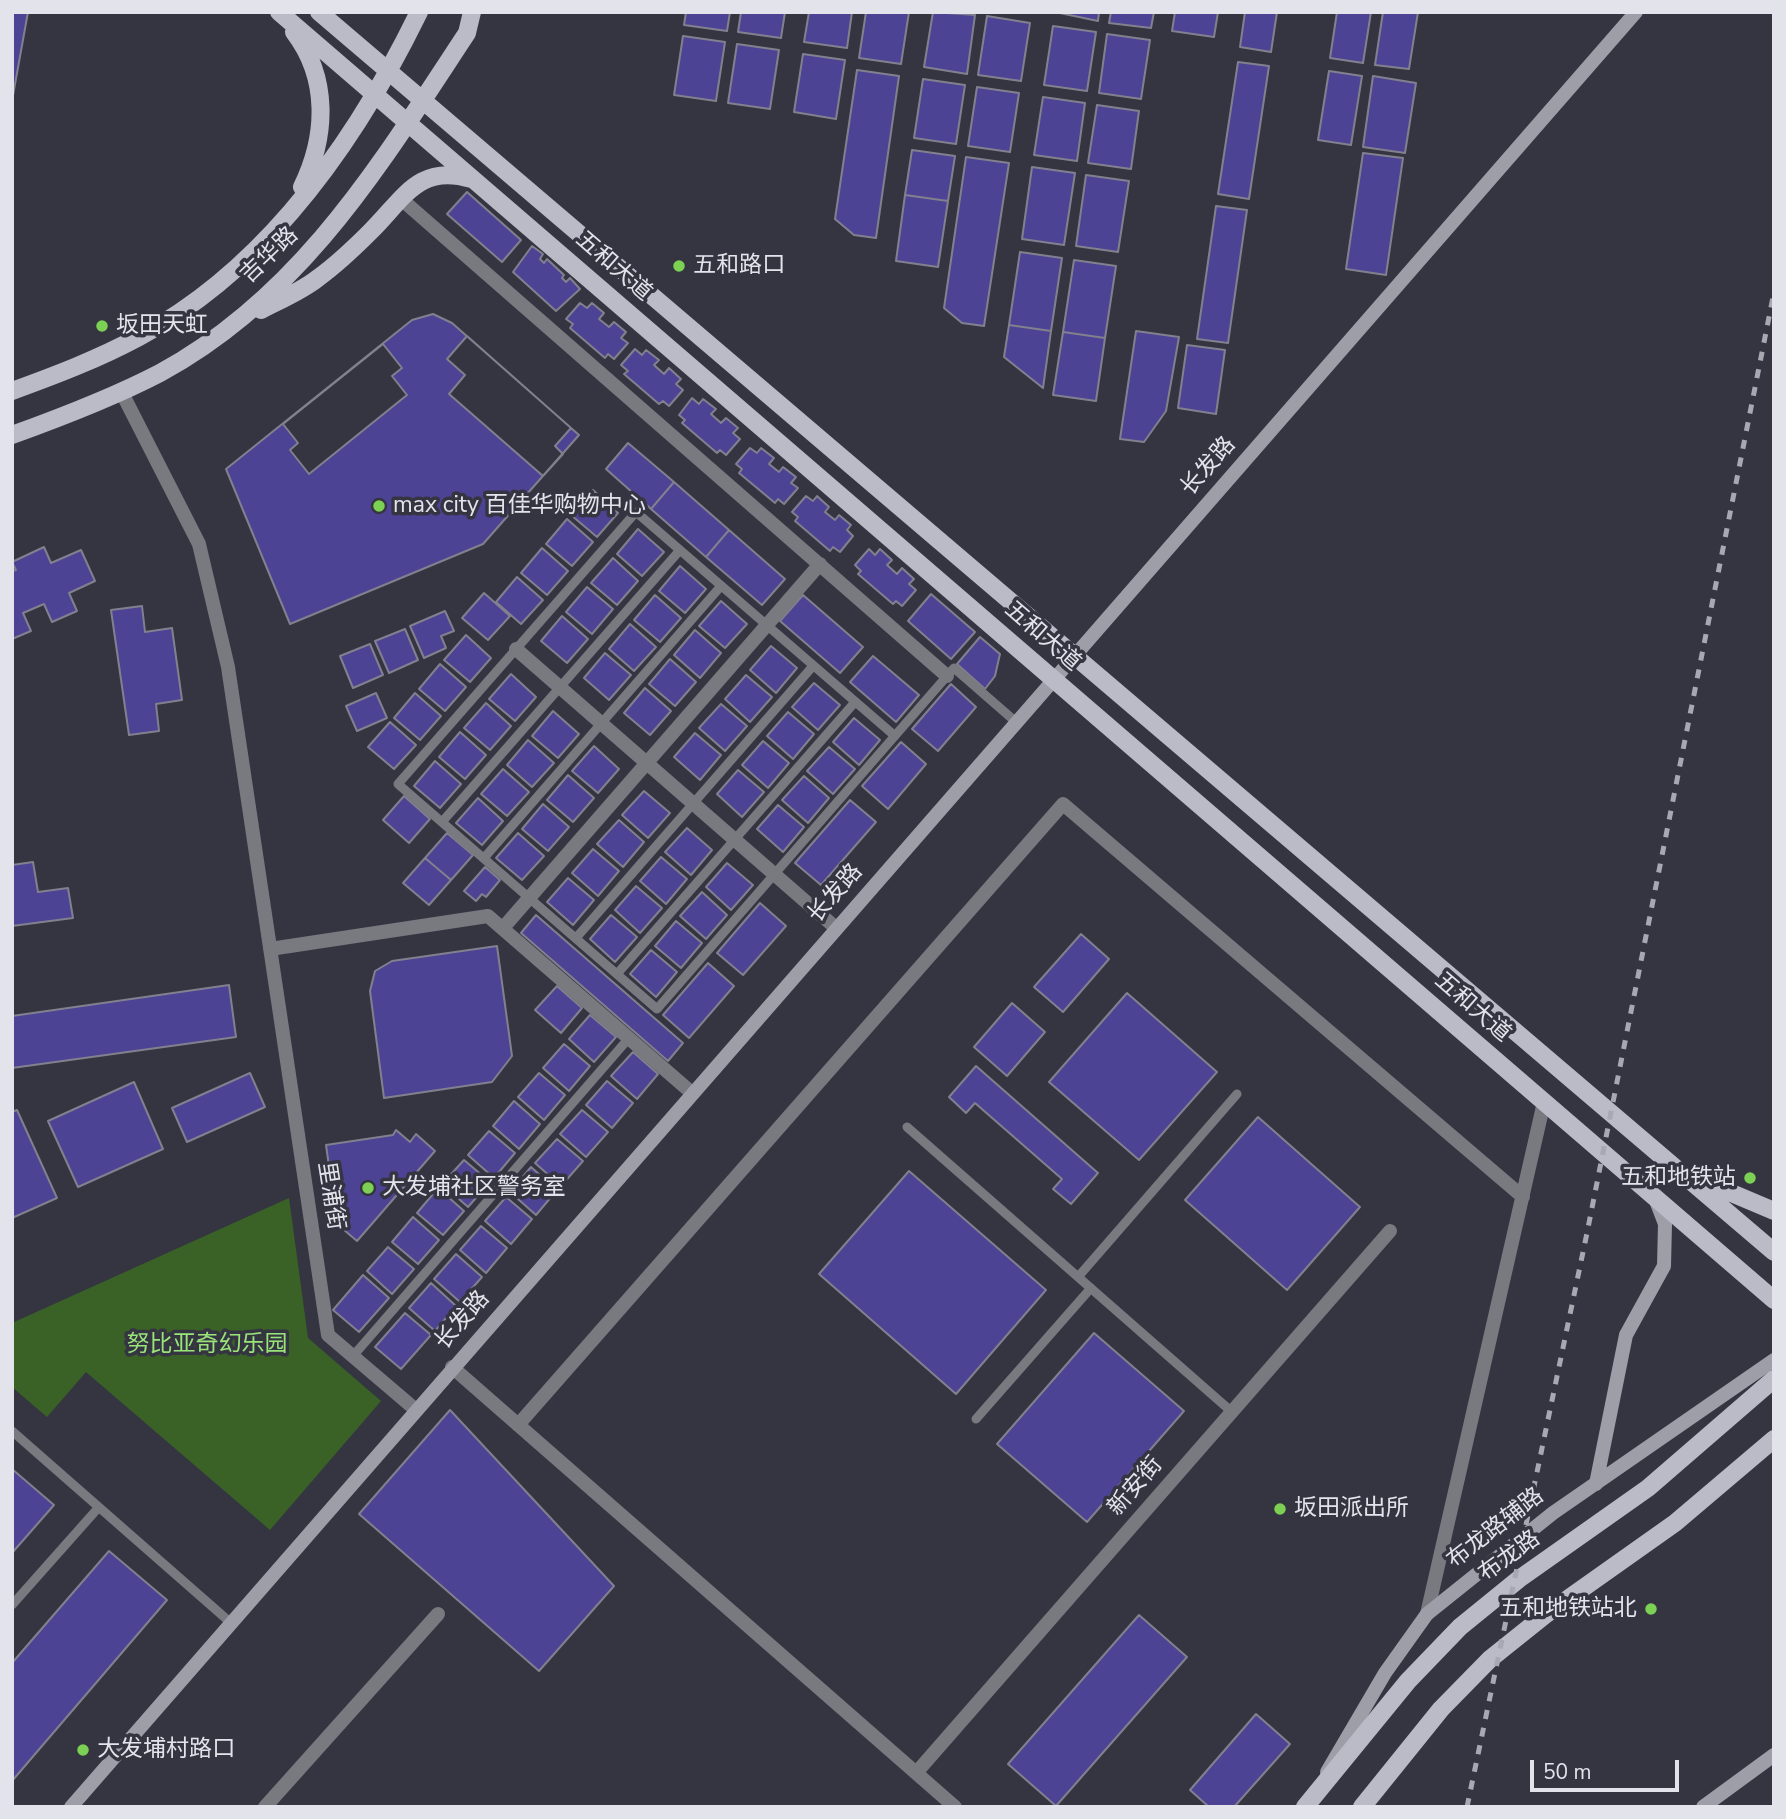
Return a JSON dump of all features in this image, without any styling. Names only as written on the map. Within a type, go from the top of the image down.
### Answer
[{"type":"main road","name":"五和大道","points":[[279,12],[1774,1300]]},
{"type":"main road","points":[[279,12],[313,65],[321,115],[315,160],[289,215]]},
{"type":"main road","name":"五和大道","points":[[319,12],[1774,1252]]},
{"type":"main road","name":"吉华路","points":[[12,391],[72,369],[141,336],[204,295],[262,245],[328,166],[390,72],[419,12]]},
{"type":"main road","name":"吉华路","points":[[12,435],[88,407],[161,372],[229,328],[291,275],[345,214],[467,33],[472,12]]},
{"type":"main road","points":[[229,328],[317,280],[371,231],[416,184],[435,175],[454,174],[474,180]]},
{"type":"main road","points":[[1679,1171],[1774,1211]]},
{"type":"main road","name":"布龙路","points":[[1309,1802],[1408,1681],[1460,1627],[1519,1579],[1648,1488],[1774,1379]]},
{"type":"main road","points":[[1362,1807],[1441,1709],[1490,1660],[1545,1615],[1675,1523],[1774,1439]]},
{"type":"street","name":"长发路","points":[[71,1807],[1636,12]]},
{"type":"street","points":[[400,198],[947,676]]},
{"type":"street","name":"里浦街","points":[[121,391],[199,544],[228,667],[328,1335],[416,1410]]},
{"type":"street","points":[[503,928],[820,564]]},
{"type":"street","points":[[516,649],[836,928]]},
{"type":"street","points":[[518,1425],[1063,804],[1523,1197]]},
{"type":"street","points":[[270,949],[488,915],[692,1093]]},
{"type":"street","points":[[1427,1614],[1544,1102]]},
{"type":"street","points":[[1596,1484],[1626,1335],[1664,1266],[1665,1224],[1655,1197]]},
{"type":"street","name":"新安街","points":[[916,1773],[1390,1231]]},
{"type":"street","name":"布龙路辅路","points":[[1309,1802],[1347,1734],[1427,1614],[1512,1544],[1774,1360]]},
{"type":"street","points":[[453,1367],[955,1807]]},
{"type":"street","points":[[265,1807],[438,1614]]},
{"type":"street","points":[[1703,1807],[1774,1755]]},
{"type":"lane","points":[[894,736],[636,512],[398,784],[657,1009],[954,668],[1016,722]]},
{"type":"lane","points":[[442,822],[680,550]]},
{"type":"lane","points":[[484,858],[722,586]]},
{"type":"lane","points":[[576,938],[813,666]]},
{"type":"lane","points":[[617,974],[855,702]]},
{"type":"lane","points":[[353,1356],[629,1038]]},
{"type":"lane","points":[[1077,1277],[1237,1094]]},
{"type":"lane","points":[[906,1127],[1232,1412]]},
{"type":"lane","points":[[976,1419],[1091,1288]]},
{"type":"lane","points":[[12,1431],[231,1623]]},
{"type":"lane","points":[[12,1605],[99,1507]]},
{"type":"green space","name":"努比亚奇幻乐园","points":[[289,1198],[308,1338],[381,1401],[270,1530],[86,1372],[47,1417],[12,1387],[12,1323]]},
{"type":"building","points":[[12,12],[28,12],[12,101]]},
{"type":"building","points":[[686,12],[730,12],[727,31],[684,25]]},
{"type":"building","points":[[741,12],[785,12],[781,38],[738,32]]},
{"type":"building","points":[[809,12],[852,12],[847,48],[804,42]]},
{"type":"building","points":[[866,12],[909,12],[901,64],[859,58]]},
{"type":"building","points":[[933,12],[975,15],[967,74],[924,67]]},
{"type":"building","points":[[1055,12],[1099,12],[1098,21]]},
{"type":"building","points":[[1111,12],[1154,12],[1151,28],[1109,23]]},
{"type":"building","points":[[1175,12],[1218,12],[1214,37],[1172,31]]},
{"type":"building","points":[[1245,12],[1277,12],[1271,52],[1240,47]]},
{"type":"building","points":[[1337,12],[1371,12],[1363,63],[1330,58]]},
{"type":"building","points":[[1383,12],[1418,12],[1409,69],[1375,65]]},
{"type":"building","points":[[987,16],[1030,23],[1021,81],[978,75]]},
{"type":"building","points":[[1053,26],[1096,32],[1087,91],[1044,85]]},
{"type":"building","points":[[1107,34],[1150,40],[1141,99],[1099,93]]},
{"type":"building","points":[[683,36],[725,42],[716,101],[674,95]]},
{"type":"building","points":[[737,44],[779,50],[770,109],[728,103]]},
{"type":"building","points":[[803,54],[845,60],[836,119],[794,112]]},
{"type":"building","points":[[1238,62],[1269,66],[1249,199],[1218,194]]},
{"type":"building","points":[[857,70],[899,76],[876,238],[854,235],[835,219]]},
{"type":"building","points":[[1329,71],[1362,76],[1351,145],[1318,140]]},
{"type":"building","points":[[1373,76],[1416,83],[1405,153],[1363,147]]},
{"type":"building","points":[[923,79],[965,85],[956,144],[914,138]]},
{"type":"building","points":[[977,87],[1019,93],[1010,152],[968,146]]},
{"type":"building","points":[[1043,97],[1085,103],[1077,161],[1034,155]]},
{"type":"building","points":[[1097,105],[1139,111],[1131,169],[1088,163]]},
{"type":"building","points":[[912,150],[955,156],[948,201],[905,195]]},
{"type":"building","points":[[1363,153],[1403,158],[1386,275],[1346,269]]},
{"type":"building","points":[[966,157],[1009,163],[984,326],[962,323],[944,308]]},
{"type":"building","points":[[1032,167],[1075,173],[1064,245],[1022,239]]},
{"type":"building","points":[[1086,175],[1129,181],[1118,252],[1076,246]]},
{"type":"building","points":[[467,192],[521,240],[502,262],[447,214]]},
{"type":"building","points":[[905,195],[948,201],[938,267],[896,261]]},
{"type":"building","points":[[1216,206],[1247,210],[1228,343],[1197,339]]},
{"type":"building","points":[[532,246],[543,254],[540,259],[544,263],[547,259],[564,275],[562,278],[566,282],[570,278],[580,289],[556,311],[513,272]]},
{"type":"building","points":[[1020,252],[1062,258],[1051,331],[1009,325]]},
{"type":"building","points":[[1074,260],[1116,266],[1105,338],[1063,332]]},
{"type":"building","points":[[580,303],[587,308],[592,303],[604,313],[599,319],[609,327],[614,322],[626,332],[621,338],[628,343],[614,359],[608,354],[605,358],[570,328],[573,324],[566,319]]},
{"type":"building","name":"max city 百佳华购物中心","points":[[433,314],[452,323],[579,435],[483,544],[290,624],[226,469],[412,320]]},
{"type":"building","points":[[1009,325],[1051,331],[1043,388],[1004,357]]},
{"type":"building","points":[[1136,331],[1179,337],[1166,411],[1144,442],[1120,439]]},
{"type":"building","points":[[1063,332],[1105,338],[1096,401],[1053,395]]},
{"type":"building","points":[[467,336],[571,428],[555,446],[563,454],[543,476],[449,394],[465,375],[447,359]]},
{"type":"building","points":[[383,344],[402,368],[392,376],[407,395],[309,474],[290,450],[298,443],[283,424]]},
{"type":"building","points":[[1187,345],[1225,350],[1216,414],[1178,408]]},
{"type":"building","points":[[635,349],[642,355],[646,350],[659,360],[654,365],[664,374],[669,368],[681,379],[676,384],[683,390],[669,406],[663,401],[659,404],[624,374],[628,371],[621,365]]},
{"type":"building","points":[[692,398],[699,404],[703,399],[716,409],[711,414],[721,423],[726,418],[738,428],[733,433],[740,439],[726,455],[720,450],[717,453],[682,423],[685,420],[679,415]]},
{"type":"building","points":[[628,443],[674,482],[651,509],[606,469]]},
{"type":"building","points":[[750,448],[757,453],[761,448],[774,458],[769,464],[779,472],[783,467],[796,477],[791,483],[798,488],[784,504],[778,499],[775,503],[739,473],[742,469],[736,464]]},
{"type":"building","points":[[674,482],[729,530],[706,557],[651,509]]},
{"type":"building","points":[[593,490],[618,513],[597,537],[571,515]]},
{"type":"building","points":[[806,496],[813,501],[817,496],[829,507],[825,512],[835,520],[839,515],[851,525],[847,530],[853,536],[840,552],[833,547],[830,551],[795,521],[798,517],[792,512]]},
{"type":"building","points":[[567,519],[593,542],[572,566],[546,544]]},
{"type":"building","points":[[638,529],[664,552],[642,576],[617,554]]},
{"type":"building","points":[[729,530],[785,579],[762,605],[706,557]]},
{"type":"building","points":[[44,547],[51,563],[81,550],[95,581],[69,593],[77,611],[52,622],[44,604],[23,613],[31,631],[12,639],[12,571],[16,570],[12,562]]},
{"type":"building","points":[[542,548],[568,571],[547,595],[521,573]]},
{"type":"building","points":[[869,549],[875,555],[880,549],[892,560],[887,565],[897,574],[902,568],[914,579],[909,584],[916,590],[902,606],[896,601],[893,604],[858,574],[861,571],[855,565]]},
{"type":"building","points":[[613,558],[638,581],[617,605],[591,583]]},
{"type":"building","points":[[680,566],[706,589],[685,613],[659,591]]},
{"type":"building","points":[[517,577],[543,600],[521,624],[496,602]]},
{"type":"building","points":[[587,587],[613,609],[592,634],[566,612]]},
{"type":"building","points":[[484,593],[510,616],[488,640],[462,618]]},
{"type":"building","points":[[931,594],[975,632],[951,659],[908,621]]},
{"type":"building","points":[[655,595],[681,618],[660,642],[634,620]]},
{"type":"building","points":[[803,595],[863,647],[840,673],[780,621]]},
{"type":"building","points":[[721,601],[747,624],[725,648],[699,626]]},
{"type":"building","points":[[142,606],[145,632],[172,628],[182,700],[156,704],[159,731],[129,735],[111,610]]},
{"type":"building","points":[[445,611],[454,631],[441,636],[446,648],[424,658],[410,626]]},
{"type":"building","points":[[562,616],[588,639],[567,663],[541,641]]},
{"type":"building","points":[[630,624],[656,647],[634,671],[609,649]]},
{"type":"building","points":[[405,629],[418,660],[389,673],[375,641]]},
{"type":"building","points":[[695,630],[721,653],[700,678],[674,655]]},
{"type":"building","points":[[466,635],[491,658],[470,682],[444,660]]},
{"type":"building","points":[[980,637],[1000,654],[995,676],[985,689],[957,664]]},
{"type":"building","points":[[370,644],[383,675],[353,688],[340,656]]},
{"type":"building","points":[[771,646],[797,668],[776,693],[750,670]]},
{"type":"building","points":[[605,653],[631,675],[609,700],[584,678]]},
{"type":"building","points":[[873,656],[919,695],[896,722],[850,682]]},
{"type":"building","points":[[670,659],[696,682],[675,706],[649,684]]},
{"type":"building","points":[[440,664],[466,687],[445,711],[419,689]]},
{"type":"building","points":[[511,674],[536,697],[515,721],[489,699]]},
{"type":"building","points":[[746,675],[772,697],[750,722],[725,699]]},
{"type":"building","points":[[814,683],[840,705],[818,730],[792,707]]},
{"type":"building","points":[[951,684],[976,707],[938,751],[912,729]]},
{"type":"building","points":[[645,688],[671,711],[650,735],[624,713]]},
{"type":"building","points":[[376,693],[387,718],[357,731],[346,706]]},
{"type":"building","points":[[415,693],[441,716],[420,740],[394,718]]},
{"type":"building","points":[[486,703],[511,726],[490,750],[464,728]]},
{"type":"building","points":[[721,704],[747,726],[725,751],[699,728]]},
{"type":"building","points":[[553,711],[579,734],[558,758],[532,736]]},
{"type":"building","points":[[788,712],[814,734],[793,759],[767,736]]},
{"type":"building","points":[[854,718],[880,740],[859,765],[833,742]]},
{"type":"building","points":[[390,722],[416,745],[394,769],[368,747]]},
{"type":"building","points":[[460,732],[486,755],[465,779],[439,757]]},
{"type":"building","points":[[695,733],[721,755],[700,780],[674,757]]},
{"type":"building","points":[[528,740],[554,763],[532,787],[507,765]]},
{"type":"building","points":[[763,741],[789,763],[768,788],[742,765]]},
{"type":"building","points":[[901,742],[926,764],[888,809],[862,786]]},
{"type":"building","points":[[594,746],[619,769],[598,793],[572,771]]},
{"type":"building","points":[[829,747],[855,769],[833,794],[807,771]]},
{"type":"building","points":[[435,761],[461,784],[440,808],[414,786]]},
{"type":"building","points":[[503,769],[529,792],[507,816],[481,794]]},
{"type":"building","points":[[738,770],[764,792],[742,817],[717,794]]},
{"type":"building","points":[[568,775],[594,798],[573,822],[547,800]]},
{"type":"building","points":[[804,776],[829,798],[808,823],[782,800]]},
{"type":"building","points":[[644,791],[670,813],[648,838],[622,815]]},
{"type":"building","points":[[404,796],[430,819],[409,843],[383,820]]},
{"type":"building","points":[[478,798],[503,821],[482,845],[456,823]]},
{"type":"building","points":[[850,800],[876,822],[821,885],[795,863]]},
{"type":"building","points":[[543,804],[569,827],[548,851],[522,829]]},
{"type":"building","points":[[778,805],[804,827],[783,852],[757,829]]},
{"type":"building","points":[[619,820],[644,842],[623,867],[597,844]]},
{"type":"building","points":[[687,828],[712,850],[691,875],[665,852]]},
{"type":"building","points":[[447,833],[473,855],[451,880],[425,858]]},
{"type":"building","points":[[518,833],[544,856],[522,880],[496,858]]},
{"type":"building","points":[[593,849],[619,871],[598,896],[572,873]]},
{"type":"building","points":[[661,857],[687,879],[666,904],[640,881]]},
{"type":"building","points":[[425,858],[451,880],[429,905],[403,883]]},
{"type":"building","points":[[33,862],[38,892],[68,888],[73,918],[12,926],[12,865]]},
{"type":"building","points":[[727,863],[753,885],[731,910],[706,887]]},
{"type":"building","points":[[485,867],[500,880],[486,897],[482,894],[476,901],[464,891]]},
{"type":"building","points":[[568,878],[594,900],[573,925],[547,902]]},
{"type":"building","points":[[636,886],[662,908],[640,933],[615,910]]},
{"type":"building","points":[[702,892],[727,915],[706,939],[680,916]]},
{"type":"building","points":[[760,903],[786,926],[743,975],[717,953]]},
{"type":"building","points":[[536,915],[683,1043],[668,1061],[521,933]]},
{"type":"building","points":[[611,915],[637,937],[615,962],[590,939]]},
{"type":"building","points":[[676,921],[702,943],[681,968],[655,946]]},
{"type":"building","points":[[1081,934],[1109,959],[1063,1012],[1034,987]]},
{"type":"building","points":[[497,946],[512,1056],[492,1082],[384,1098],[370,991],[375,971],[392,961]]},
{"type":"building","points":[[651,950],[677,972],[656,997],[630,974]]},
{"type":"building","points":[[708,963],[734,986],[689,1038],[663,1015]]},
{"type":"building","points":[[229,985],[236,1037],[12,1068],[12,1016]]},
{"type":"building","points":[[557,986],[582,1008],[561,1033],[535,1010]]},
{"type":"building","points":[[1127,993],[1217,1072],[1139,1160],[1049,1082]]},
{"type":"building","points":[[1012,1003],[1045,1032],[1007,1076],[974,1047]]},
{"type":"building","points":[[590,1015],[616,1037],[594,1062],[569,1039]]},
{"type":"building","points":[[564,1044],[590,1066],[569,1091],[543,1068]]},
{"type":"building","points":[[633,1052],[658,1074],[637,1099],[611,1076]]},
{"type":"building","points":[[976,1066],[1098,1173],[1071,1204],[1053,1189],[1062,1179],[975,1103],[966,1113],[949,1097]]},
{"type":"building","points":[[250,1073],[265,1107],[187,1142],[172,1108]]},
{"type":"building","points":[[539,1073],[565,1095],[544,1120],[518,1097]]},
{"type":"building","points":[[607,1081],[633,1103],[612,1128],[586,1105]]},
{"type":"building","points":[[134,1082],[163,1149],[78,1187],[48,1121]]},
{"type":"building","points":[[514,1101],[540,1124],[519,1149],[493,1126]]},
{"type":"building","points":[[17,1110],[57,1198],[12,1218],[12,1112]]},
{"type":"building","points":[[582,1110],[608,1132],[586,1157],[560,1134]]},
{"type":"building","points":[[1258,1117],[1360,1207],[1287,1290],[1185,1200]]},
{"type":"building","name":"大发埔社区警务室","points":[[396,1130],[410,1142],[416,1134],[435,1151],[357,1241],[337,1224],[326,1145],[393,1135]]},
{"type":"building","points":[[489,1131],[515,1153],[494,1178],[468,1155]]},
{"type":"building","points":[[557,1139],[583,1161],[561,1186],[535,1163]]},
{"type":"building","points":[[464,1160],[490,1182],[468,1207],[442,1184]]},
{"type":"building","points":[[531,1167],[557,1190],[536,1215],[510,1192]]},
{"type":"building","points":[[909,1171],[1046,1290],[956,1394],[819,1274]]},
{"type":"building","points":[[438,1188],[464,1211],[443,1235],[417,1213]]},
{"type":"building","points":[[506,1197],[532,1219],[511,1244],[485,1221]]},
{"type":"building","points":[[413,1217],[439,1240],[418,1264],[392,1242]]},
{"type":"building","points":[[481,1226],[507,1248],[486,1273],[460,1250]]},
{"type":"building","points":[[388,1247],[414,1269],[392,1294],[367,1271]]},
{"type":"building","points":[[456,1254],[482,1277],[460,1302],[434,1279]]},
{"type":"building","points":[[363,1275],[389,1298],[359,1332],[333,1310]]},
{"type":"building","points":[[431,1283],[456,1306],[435,1331],[409,1308]]},
{"type":"building","points":[[405,1313],[431,1335],[401,1369],[375,1347]]},
{"type":"building","points":[[1094,1333],[1184,1411],[1087,1522],[997,1444]]},
{"type":"building","points":[[450,1410],[614,1586],[539,1671],[359,1514]]},
{"type":"building","points":[[12,1469],[54,1505],[12,1553]]},
{"type":"building","points":[[109,1551],[167,1600],[12,1781],[12,1663]]},
{"type":"building","points":[[1139,1615],[1187,1657],[1056,1806],[1008,1764]]},
{"type":"building","points":[[1256,1714],[1290,1744],[1234,1807],[1209,1807],[1190,1790]]},
{"type":"railway","points":[[1467,1807],[1587,1233],[1774,292]]},
{"type":"place","name":"五和路口","points":[[679,266]]},
{"type":"place","name":"坂田天虹","points":[[102,326]]},
{"type":"place","name":"max city 百佳华购物中心","points":[[379,506]]},
{"type":"place","name":"五和地铁站","points":[[1750,1178]]},
{"type":"place","name":"大发埔社区警务室","points":[[368,1188]]},
{"type":"place","name":"坂田派出所","points":[[1280,1509]]},
{"type":"place","name":"五和地铁站北","points":[[1651,1609]]},
{"type":"place","name":"大发埔村路口","points":[[83,1750]]}]
